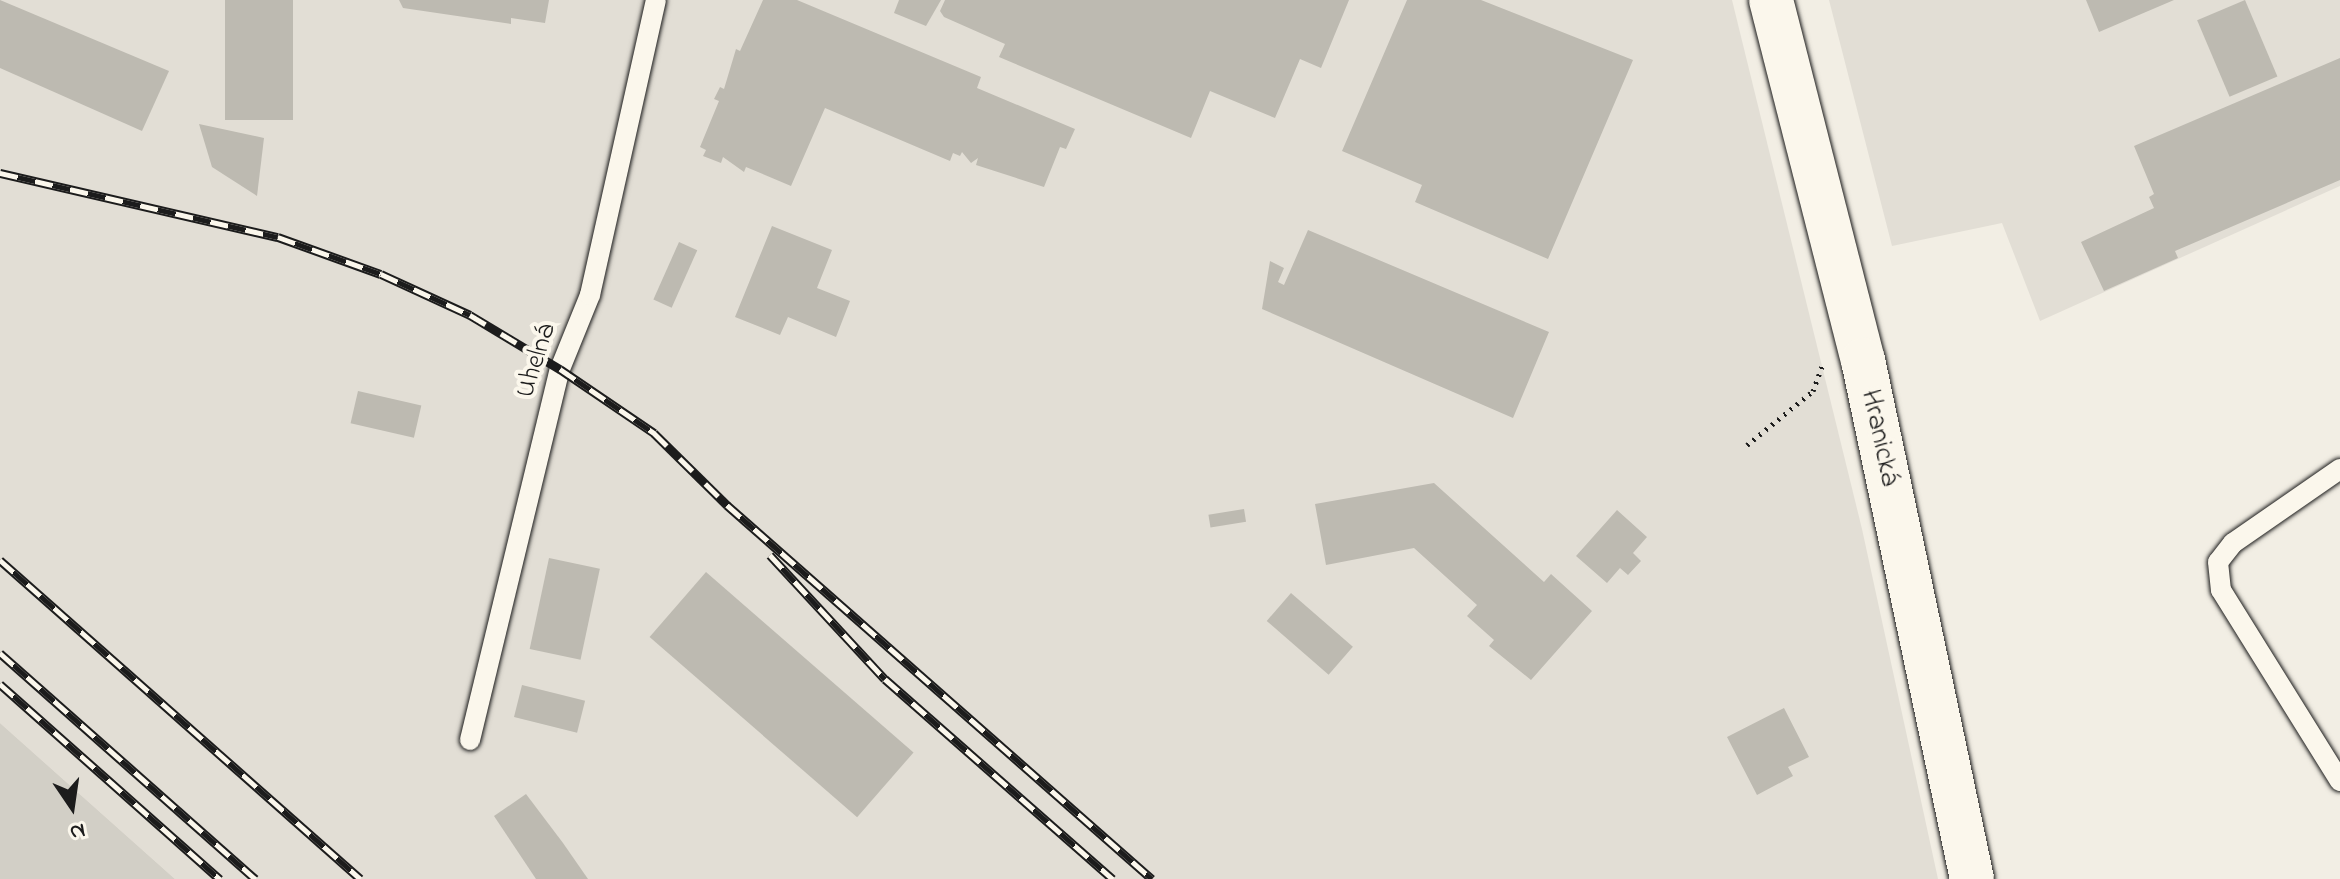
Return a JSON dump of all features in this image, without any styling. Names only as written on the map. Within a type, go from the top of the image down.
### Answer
[{"type":"street","name":"Hranická","points":[[1771,0],[1863,360],[1972,879]]},
{"type":"lane","name":"Uhelná","points":[[470,740],[560,369],[590,295],[656,0]]},
{"type":"lane","points":[[2340,469],[2233,543],[2218,562],[2221,590],[2340,781]]},
{"type":"shaded area","points":[[0,0],[1732,0],[1862,529],[1938,879],[175,879],[0,723]]},
{"type":"shaded area","points":[[1829,0],[2340,0],[2340,186],[2040,321],[2002,223],[1892,246]]},
{"type":"shaded area","points":[[0,723],[175,879],[0,879]]},
{"type":"building","points":[[0,0],[169,71],[142,131],[0,68]]},
{"type":"building","points":[[225,0],[293,0],[293,120],[225,120]]},
{"type":"building","points":[[399,0],[549,0],[545,23],[511,18],[511,24],[403,8]]},
{"type":"building","points":[[763,0],[797,0],[981,77],[977,88],[1075,129],[1066,149],[1060,147],[1044,187],[976,165],[978,158],[971,163],[962,152],[960,156],[953,153],[950,161],[825,108],[791,186],[746,167],[744,172],[723,157],[721,163],[703,156],[706,150],[700,147],[719,101],[714,99],[720,87],[724,89],[736,49],[740,51]]},
{"type":"building","points":[[899,0],[941,0],[926,26],[894,13]]},
{"type":"building","points":[[945,0],[1349,0],[1321,68],[1300,59],[1275,118],[1210,91],[1191,138],[999,57],[1005,44],[944,17],[940,11]]},
{"type":"building","points":[[1407,0],[1481,0],[1633,60],[1548,259],[1415,202],[1422,185],[1342,151]]},
{"type":"building","points":[[2086,0],[2174,0],[2099,32]]},
{"type":"building","points":[[2245,0],[2277,76],[2230,97],[2197,20]]},
{"type":"building","points":[[2340,58],[2340,180],[2175,251],[2178,258],[2104,291],[2081,242],[2154,208],[2149,197],[2154,194],[2134,146]]},
{"type":"building","points":[[199,124],[264,138],[257,196],[212,167]]},
{"type":"building","points":[[772,226],[832,250],[817,288],[850,301],[836,337],[788,317],[780,335],[735,317]]},
{"type":"building","points":[[1308,230],[1549,332],[1513,418],[1262,309],[1270,261],[1284,268],[1278,282],[1284,285]]},
{"type":"building","points":[[679,242],[697,250],[672,308],[653,300]]},
{"type":"building","points":[[358,391],[421,406],[414,438],[351,423]]},
{"type":"building","points":[[1434,483],[1544,582],[1551,574],[1592,611],[1531,680],[1489,646],[1494,640],[1467,616],[1477,605],[1414,548],[1326,565],[1315,504]]},
{"type":"building","points":[[1244,509],[1246,522],[1210,527],[1208,515]]},
{"type":"building","points":[[1617,510],[1647,537],[1633,553],[1641,561],[1628,575],[1620,568],[1607,583],[1576,556]]},
{"type":"building","points":[[549,558],[600,569],[581,660],[530,649]]},
{"type":"building","points":[[706,572],[914,752],[857,817],[650,637]]},
{"type":"building","points":[[1291,593],[1353,647],[1329,675],[1267,621]]},
{"type":"building","points":[[522,685],[585,701],[577,733],[514,717]]},
{"type":"building","points":[[1784,708],[1809,757],[1788,767],[1793,776],[1757,795],[1727,737]]},
{"type":"building","points":[[526,794],[588,879],[536,879],[494,816]]},
{"type":"railway","points":[[0,173],[278,237],[381,274],[470,315],[560,369],[654,433],[727,505],[1152,879]]},
{"type":"railway","points":[[770,555],[885,679],[1113,879]]},
{"type":"railway","points":[[0,560],[360,879]]},
{"type":"railway","points":[[0,653],[255,879]]},
{"type":"railway","points":[[0,684],[220,879]]}]
